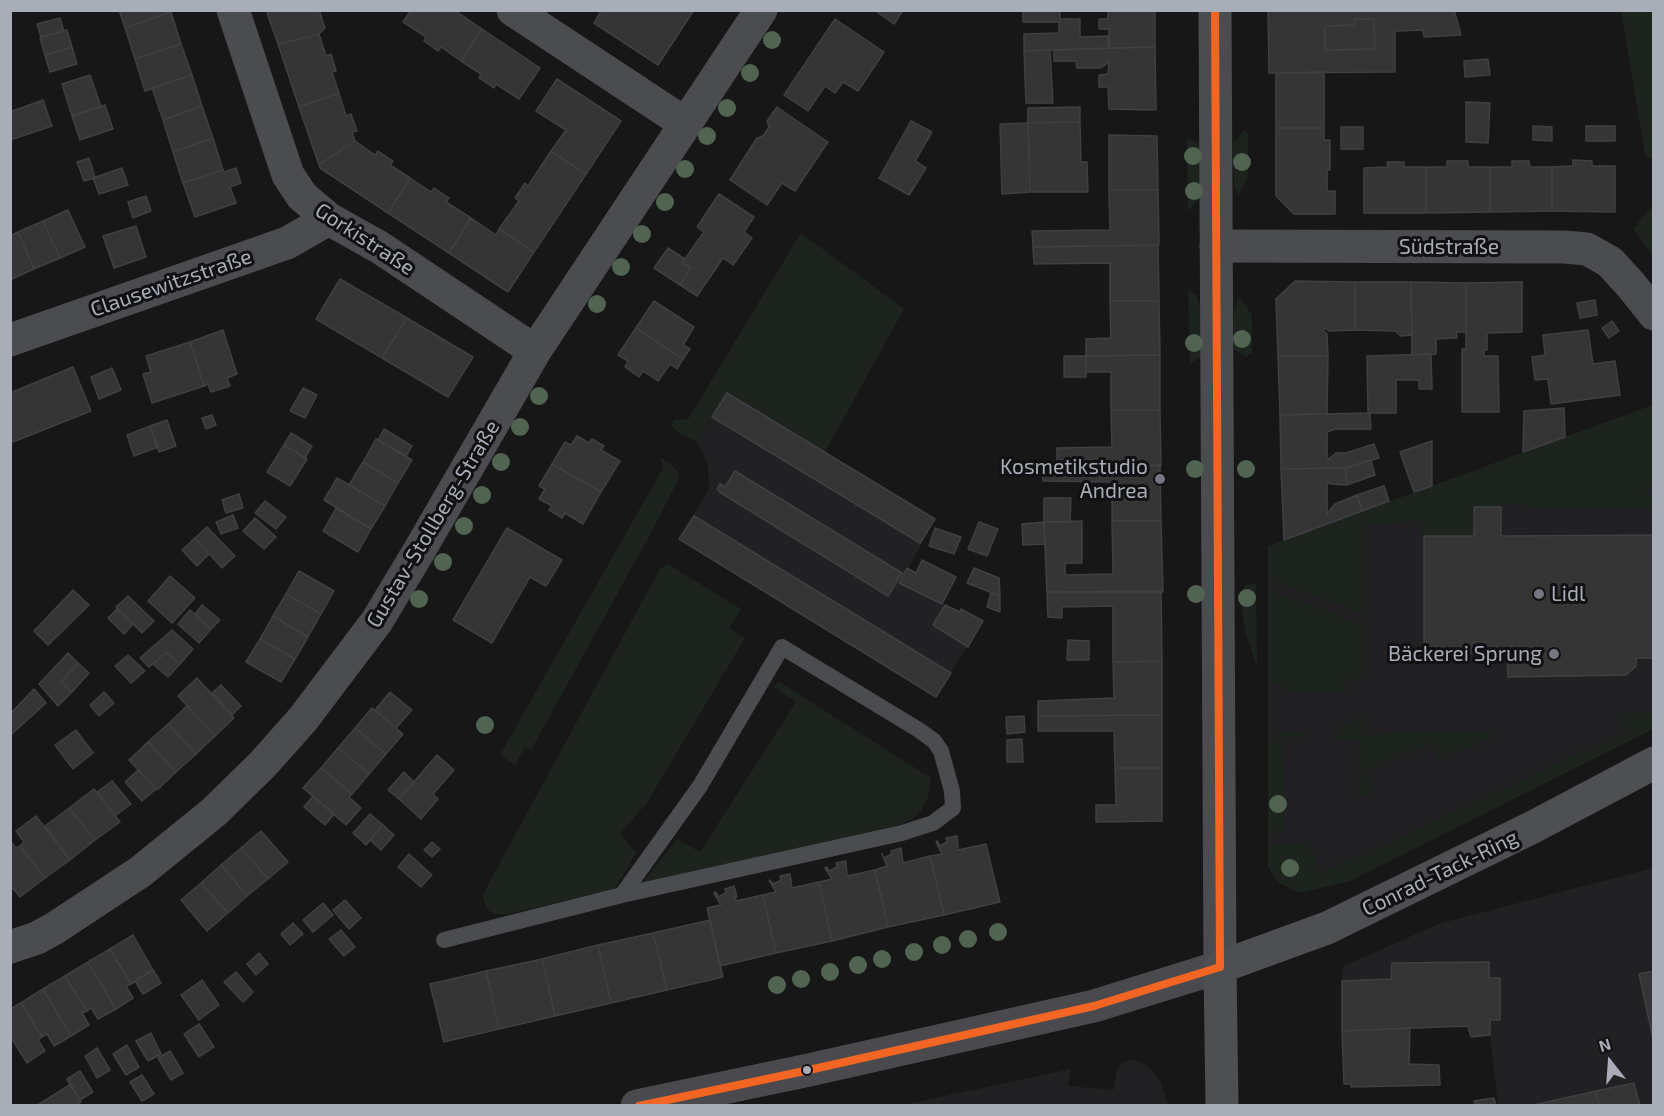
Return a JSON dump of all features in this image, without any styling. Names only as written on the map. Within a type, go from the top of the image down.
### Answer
[{"type":"main road","name":"Conrad-Tack-Ring","points":[[1220,967],[1327,928],[1533,827],[1653,762]]},
{"type":"main road","points":[[637,1106],[680,1101],[1094,1006],[1220,967],[1222,1106]]},
{"type":"street","name":"Gorkistraße","points":[[233,10],[288,175],[302,196],[329,219],[379,247],[535,351]]},
{"type":"street","points":[[513,10],[686,123]]},
{"type":"street","name":"Gustav-Stollberg-Straße","points":[[10,946],[37,938],[55,928],[140,872],[214,812],[263,764],[310,710],[376,621],[535,351],[760,10]]},
{"type":"street","points":[[1215,10],[1220,967]]},
{"type":"street","name":"Clausewitzstraße","points":[[10,340],[287,243],[329,219]]},
{"type":"street","name":"Südstraße","points":[[1216,246],[1564,247],[1587,249],[1610,262],[1653,314]]},
{"type":"lane","points":[[444,940],[933,824],[953,808],[952,791],[941,751],[934,741],[919,730],[782,647],[700,786],[622,896]]},
{"type":"shaded area","points":[[1621,11],[1653,11],[1653,157],[1646,159]]},
{"type":"shaded area","points":[[1245,130],[1248,134],[1248,174],[1238,195],[1234,186],[1233,143]]},
{"type":"shaded area","points":[[1187,138],[1199,143],[1200,198],[1188,211]]},
{"type":"shaded area","points":[[1653,205],[1653,256],[1633,229]]},
{"type":"shaded area","points":[[801,233],[904,309],[825,452],[727,393],[697,442],[679,433],[671,426],[674,420],[688,419]]},
{"type":"shaded area","points":[[1188,289],[1196,295],[1200,307],[1200,357],[1190,364]]},
{"type":"shaded area","points":[[1239,296],[1252,315],[1252,353],[1246,357],[1234,349],[1234,310]]},
{"type":"shaded area","points":[[727,393],[935,519],[900,583],[959,612],[961,609],[983,621],[936,697],[679,539],[709,488],[708,464],[697,442]]},
{"type":"shaded area","points":[[1653,405],[1653,729],[1350,881],[1304,892],[1295,891],[1278,882],[1268,867],[1268,546]]},
{"type":"shaded area","points":[[1653,405],[1653,485],[1647,489],[1653,498],[1653,508],[1525,509],[1524,504],[1474,507],[1474,536],[1424,536],[1420,534],[1420,522],[1367,523],[1367,615],[1269,580],[1268,546]]},
{"type":"shaded area","points":[[660,457],[672,465],[678,472],[679,478],[531,750],[525,747],[515,765],[500,755],[663,468]]},
{"type":"shaded area","points":[[668,564],[741,609],[729,628],[745,638],[646,804],[620,833],[636,853],[615,889],[508,914],[496,914],[489,911],[483,900],[484,892],[660,569]]},
{"type":"shaded area","points":[[1247,584],[1256,584],[1257,668],[1246,634],[1239,594]]},
{"type":"shaded area","points":[[1269,590],[1367,626],[1366,679],[1346,679],[1345,692],[1290,692],[1268,681]]},
{"type":"shaded area","points":[[778,681],[931,778],[928,797],[921,811],[912,819],[899,825],[641,885],[677,839],[700,852],[796,702],[774,687]]},
{"type":"shaded area","points":[[1653,712],[1653,729],[1350,881],[1304,892],[1295,891],[1278,882],[1268,867],[1268,845],[1307,842],[1323,873],[1626,732],[1617,713]]},
{"type":"shaded area","points":[[1359,716],[1366,716],[1366,734],[1492,731],[1494,735],[1439,760],[1430,742],[1367,772],[1375,791],[1360,796],[1359,739],[1336,739],[1336,731]]},
{"type":"shaded area","points":[[1305,731],[1305,736],[1282,737],[1284,831],[1268,833],[1268,744],[1284,732]]},
{"type":"shaded area","points":[[1653,868],[1653,1105],[1498,1105],[1490,1020],[1500,978],[1489,978],[1489,962],[1392,963],[1391,979],[1342,981],[1343,966],[1441,923]]},
{"type":"shaded area","points":[[1127,1060],[1136,1060],[1149,1067],[1160,1080],[1168,1105],[903,1105],[1071,1069],[1068,1086],[1113,1090],[1117,1071]]},
{"type":"building","points":[[119,10],[170,10],[171,12],[125,28]]},
{"type":"building","points":[[266,10],[319,10],[325,28],[319,34],[278,44]]},
{"type":"building","points":[[411,10],[454,10],[482,29],[461,61],[441,47],[438,51],[424,41],[426,37],[403,22]]},
{"type":"building","points":[[602,10],[694,10],[658,65],[594,23]]},
{"type":"building","points":[[874,10],[903,10],[894,24]]},
{"type":"building","points":[[1023,10],[1060,10],[1060,19],[1080,19],[1080,37],[1108,36],[1109,48],[1024,51],[1024,34],[1059,33],[1059,22],[1023,22]]},
{"type":"building","points":[[1108,10],[1155,10],[1155,47],[1109,48],[1109,29],[1099,29],[1099,19],[1108,19]]},
{"type":"building","points":[[1268,10],[1454,10],[1461,35],[1424,37],[1423,30],[1395,31],[1395,72],[1269,73]],"holes":[[[1355,19],[1374,19],[1375,49],[1325,50],[1325,26],[1355,25]]]},
{"type":"building","points":[[171,12],[181,44],[135,59],[125,28]]},
{"type":"building","points":[[60,18],[64,31],[41,37],[37,24]]},
{"type":"building","points":[[835,19],[884,52],[858,91],[843,82],[835,93],[825,86],[808,111],[784,95]]},
{"type":"building","points":[[1355,19],[1374,19],[1375,49],[1325,50],[1325,26],[1355,25]]},
{"type":"building","points":[[482,29],[540,68],[519,99],[496,84],[494,88],[479,78],[481,74],[461,61]]},
{"type":"building","points":[[67,30],[72,47],[45,55],[40,38]]},
{"type":"building","points":[[319,34],[326,56],[331,54],[336,71],[332,72],[339,93],[299,107],[278,44]]},
{"type":"building","points":[[181,44],[192,75],[145,91],[135,59]]},
{"type":"building","points":[[72,47],[77,64],[50,72],[45,55]]},
{"type":"building","points":[[1155,47],[1156,110],[1109,109],[1108,87],[1099,87],[1099,75],[1108,74],[1109,62],[1101,68],[1077,68],[1076,61],[1054,61],[1054,50]]},
{"type":"building","points":[[1050,50],[1053,103],[1026,103],[1024,51]]},
{"type":"building","points":[[1488,59],[1490,75],[1465,77],[1464,61]]},
{"type":"building","points":[[1324,72],[1324,128],[1276,128],[1276,73]]},
{"type":"building","points":[[90,75],[101,107],[72,116],[62,84]]},
{"type":"building","points":[[192,75],[202,106],[163,120],[152,88]]},
{"type":"building","points":[[557,79],[621,121],[586,174],[551,151],[566,130],[536,111]]},
{"type":"building","points":[[339,93],[346,116],[351,114],[357,131],[352,132],[355,141],[319,165],[299,107]]},
{"type":"building","points":[[43,100],[52,126],[10,140],[10,112]]},
{"type":"building","points":[[1466,102],[1490,103],[1488,143],[1466,142]]},
{"type":"building","points":[[105,105],[113,129],[80,140],[72,116]]},
{"type":"building","points":[[202,106],[213,138],[173,152],[163,120]]},
{"type":"building","points":[[777,107],[828,142],[795,191],[782,183],[767,205],[730,180],[757,138],[763,136],[769,127],[767,121]]},
{"type":"building","points":[[1080,107],[1080,122],[1028,123],[1028,108]]},
{"type":"building","points":[[911,121],[932,132],[915,161],[926,168],[909,195],[879,178]]},
{"type":"building","points":[[1080,122],[1081,162],[1087,162],[1088,192],[1030,192],[1028,123]]},
{"type":"building","points":[[1028,123],[1030,192],[1002,194],[1000,124]]},
{"type":"building","points":[[1533,126],[1552,127],[1552,141],[1533,140]]},
{"type":"building","points":[[1586,126],[1615,126],[1615,141],[1586,141]]},
{"type":"building","points":[[1341,127],[1363,127],[1363,149],[1341,149]]},
{"type":"building","points":[[1276,128],[1324,128],[1324,140],[1330,140],[1327,191],[1335,191],[1335,214],[1294,214],[1276,196]]},
{"type":"building","points":[[1109,135],[1157,136],[1158,190],[1109,190]]},
{"type":"building","points":[[213,138],[223,170],[183,183],[173,152]]},
{"type":"building","points":[[355,141],[375,155],[378,151],[393,161],[390,165],[410,178],[388,213],[320,168],[319,165]]},
{"type":"building","points":[[551,151],[586,174],[534,252],[499,229],[519,201],[515,198],[525,183],[528,186]]},
{"type":"building","points":[[89,158],[95,178],[84,181],[77,162]]},
{"type":"building","points":[[1573,160],[1592,161],[1592,166],[1615,166],[1615,212],[1552,211],[1552,167],[1573,166]]},
{"type":"building","points":[[1447,161],[1468,161],[1468,167],[1490,167],[1490,212],[1426,213],[1426,167],[1447,167]]},
{"type":"building","points":[[1512,161],[1529,161],[1530,167],[1552,167],[1552,211],[1490,212],[1490,167],[1512,167]]},
{"type":"building","points":[[1387,162],[1404,162],[1404,167],[1426,167],[1426,213],[1364,213],[1364,168],[1388,167]]},
{"type":"building","points":[[122,168],[128,185],[99,194],[93,178]]},
{"type":"building","points":[[236,168],[241,183],[230,187],[236,203],[195,217],[183,183]]},
{"type":"building","points":[[410,178],[431,192],[434,188],[449,198],[446,202],[471,218],[449,253],[388,213]]},
{"type":"building","points":[[1109,190],[1158,190],[1159,245],[1033,247],[1032,231],[1110,230]]},
{"type":"building","points":[[719,194],[754,217],[744,232],[752,238],[733,265],[723,258],[697,296],[680,285],[691,268],[682,263],[704,232],[697,227]]},
{"type":"building","points":[[146,196],[151,211],[133,218],[128,202]]},
{"type":"building","points":[[68,210],[85,247],[60,258],[43,221]]},
{"type":"building","points":[[471,218],[496,235],[499,229],[534,252],[508,292],[449,253]]},
{"type":"building","points":[[43,221],[60,258],[34,269],[18,232]]},
{"type":"building","points":[[136,226],[146,257],[114,268],[103,236]]},
{"type":"building","points":[[18,232],[34,269],[10,280],[10,236]]},
{"type":"building","points":[[1158,245],[1159,301],[1110,301],[1110,263],[1034,264],[1033,247]]},
{"type":"building","points":[[668,248],[685,259],[682,263],[691,268],[680,285],[654,268]]},
{"type":"building","points":[[340,279],[407,318],[382,358],[316,319]]},
{"type":"building","points":[[1295,281],[1355,282],[1355,330],[1329,331],[1325,328],[1323,330],[1327,334],[1328,356],[1278,356],[1276,299]]},
{"type":"building","points":[[1355,282],[1411,282],[1412,335],[1401,336],[1395,331],[1355,330]]},
{"type":"building","points":[[1411,282],[1466,283],[1466,332],[1456,332],[1457,338],[1436,339],[1436,354],[1412,355]]},
{"type":"building","points":[[1522,282],[1522,332],[1487,333],[1487,350],[1484,350],[1484,356],[1498,356],[1499,412],[1462,412],[1462,349],[1466,349],[1466,283]]},
{"type":"building","points":[[1595,300],[1597,315],[1580,318],[1577,303]]},
{"type":"building","points":[[654,301],[694,327],[683,345],[690,349],[683,359],[636,328]]},
{"type":"building","points":[[1110,301],[1159,301],[1160,355],[1086,356],[1086,339],[1111,338]]},
{"type":"building","points":[[407,318],[473,357],[448,397],[382,358]]},
{"type":"building","points":[[1612,321],[1619,331],[1609,338],[1602,328]]},
{"type":"building","points":[[636,328],[683,359],[677,369],[670,364],[658,381],[643,371],[639,377],[625,367],[628,361],[618,355]]},
{"type":"building","points":[[223,330],[237,374],[227,378],[230,386],[211,392],[208,384],[204,386],[190,342]]},
{"type":"building","points":[[1588,330],[1593,364],[1615,361],[1620,395],[1551,404],[1548,379],[1535,380],[1532,357],[1545,355],[1543,335]]},
{"type":"building","points":[[190,342],[204,386],[152,403],[143,374],[151,372],[146,356]]},
{"type":"building","points":[[1431,354],[1432,389],[1419,389],[1419,380],[1396,380],[1396,413],[1368,413],[1367,356]]},
{"type":"building","points":[[1160,355],[1160,410],[1111,410],[1111,372],[1086,372],[1086,356]]},
{"type":"building","points":[[1064,356],[1086,356],[1086,377],[1064,377]]},
{"type":"building","points":[[1278,356],[1328,356],[1327,414],[1280,415]]},
{"type":"building","points":[[73,367],[91,411],[13,442],[10,436],[10,393]]},
{"type":"building","points":[[112,368],[121,390],[99,399],[91,377]]},
{"type":"building","points":[[303,388],[317,395],[305,418],[290,411]]},
{"type":"building","points":[[727,393],[935,519],[920,543],[712,417]]},
{"type":"building","points":[[1564,408],[1565,437],[1523,452],[1524,411]]},
{"type":"building","points":[[1111,410],[1160,410],[1161,466],[1057,467],[1057,448],[1112,447]]},
{"type":"building","points":[[1370,413],[1371,429],[1335,429],[1327,432],[1327,460],[1336,453],[1346,453],[1374,444],[1379,458],[1345,468],[1281,469],[1280,415]]},
{"type":"building","points":[[212,415],[216,425],[206,429],[202,418]]},
{"type":"building","points":[[167,420],[176,446],[159,452],[150,426]]},
{"type":"building","points":[[150,426],[158,447],[134,456],[127,435]]},
{"type":"building","points":[[384,429],[412,446],[406,456],[378,440]]},
{"type":"building","points":[[291,433],[312,446],[305,458],[284,445]]},
{"type":"building","points":[[577,436],[589,443],[592,439],[604,446],[601,450],[620,461],[601,492],[552,464],[565,442],[571,445]]},
{"type":"building","points":[[376,439],[412,460],[398,483],[363,462]]},
{"type":"building","points":[[1432,441],[1432,486],[1414,492],[1400,452]]},
{"type":"building","points":[[284,445],[307,459],[290,486],[267,472]]},
{"type":"building","points":[[1371,460],[1375,475],[1347,485],[1345,468]]},
{"type":"building","points":[[363,462],[398,483],[385,506],[349,485]]},
{"type":"building","points":[[552,464],[601,492],[583,524],[565,513],[562,518],[549,510],[552,506],[539,499],[545,489],[539,486]]},
{"type":"building","points":[[1160,465],[1161,521],[1112,521],[1112,482],[1043,481],[1042,467]]},
{"type":"building","points":[[1345,468],[1347,485],[1327,482],[1327,514],[1335,504],[1357,495],[1362,511],[1284,540],[1281,469]]},
{"type":"building","points":[[735,471],[902,573],[888,596],[721,493],[717,489],[720,484],[725,487]]},
{"type":"building","points":[[337,478],[385,506],[371,529],[324,500]]},
{"type":"building","points":[[1384,486],[1389,501],[1362,511],[1357,495]]},
{"type":"building","points":[[239,494],[243,508],[226,513],[222,500]]},
{"type":"building","points":[[1044,498],[1071,498],[1070,522],[1044,522]]},
{"type":"building","points":[[265,501],[286,517],[276,529],[255,513]]},
{"type":"building","name":"Lidl","points":[[1474,507],[1501,507],[1501,536],[1654,535],[1654,658],[1636,658],[1636,666],[1626,675],[1508,677],[1507,653],[1424,653],[1424,536],[1474,536]]},
{"type":"building","points":[[336,508],[371,529],[358,552],[323,531]]},
{"type":"building","points":[[233,515],[238,528],[221,534],[216,522]]},
{"type":"building","points":[[694,516],[951,673],[936,697],[679,539]]},
{"type":"building","points":[[255,518],[276,537],[264,549],[243,531]]},
{"type":"building","points":[[1082,521],[1082,563],[1065,563],[1065,575],[1113,574],[1112,521],[1161,521],[1163,592],[1047,592],[1044,522]]},
{"type":"building","points":[[979,522],[998,529],[987,556],[968,549]]},
{"type":"building","points":[[1044,522],[1045,544],[1023,545],[1022,524]]},
{"type":"building","points":[[207,527],[235,556],[222,568],[195,538]]},
{"type":"building","points":[[507,528],[562,560],[546,586],[530,577],[492,643],[453,620]]},
{"type":"building","points":[[935,528],[961,537],[954,554],[929,546]]},
{"type":"building","points":[[195,538],[209,554],[197,566],[182,550]]},
{"type":"building","points":[[922,560],[956,577],[942,604],[899,583],[907,568],[916,573]]},
{"type":"building","points":[[974,568],[999,578],[1000,596],[967,583]]},
{"type":"building","points":[[299,571],[334,591],[321,614],[286,594]]},
{"type":"building","points":[[170,576],[195,598],[172,623],[148,601]]},
{"type":"building","points":[[73,590],[89,605],[48,645],[34,631]]},
{"type":"building","points":[[1161,591],[1162,661],[1113,662],[1113,606],[1062,607],[1062,618],[1048,617],[1047,592]]},
{"type":"building","points":[[991,593],[1000,596],[1000,612],[987,607]]},
{"type":"building","points":[[286,594],[321,614],[308,637],[273,616]]},
{"type":"building","points":[[128,596],[154,621],[142,633],[116,607]]},
{"type":"building","points":[[202,605],[220,620],[211,629],[195,614]]},
{"type":"building","points":[[945,605],[960,612],[961,609],[983,621],[968,647],[933,625]]},
{"type":"building","points":[[117,609],[133,624],[124,634],[108,618]]},
{"type":"building","points":[[190,610],[211,629],[199,643],[178,624]]},
{"type":"building","points":[[273,616],[308,637],[295,659],[260,639]]},
{"type":"building","points":[[172,630],[193,649],[180,664],[166,652],[149,667],[140,658]]},
{"type":"building","points":[[260,639],[295,659],[281,682],[246,662]]},
{"type":"building","points":[[1068,640],[1089,641],[1089,660],[1067,660]]},
{"type":"building","points":[[166,652],[180,664],[168,677],[153,664]]},
{"type":"building","points":[[68,653],[78,663],[61,682],[72,692],[58,706],[39,684]]},
{"type":"building","points":[[128,655],[145,671],[131,683],[115,666]]},
{"type":"building","points":[[1162,661],[1162,715],[1038,716],[1038,701],[1114,698],[1113,662]]},
{"type":"building","points":[[78,663],[89,673],[72,692],[61,682]]},
{"type":"building","points":[[197,678],[234,718],[215,736],[178,696]]},
{"type":"building","points":[[221,685],[241,706],[232,715],[212,693]]},
{"type":"building","points":[[34,689],[46,703],[13,733],[10,731],[10,714]]},
{"type":"building","points":[[104,692],[114,703],[99,716],[90,705]]},
{"type":"building","points":[[390,692],[412,710],[396,728],[375,710]]},
{"type":"building","points":[[187,706],[215,736],[196,754],[168,724]]},
{"type":"building","points":[[372,708],[403,734],[386,754],[355,728]]},
{"type":"building","points":[[1162,715],[1162,768],[1115,768],[1114,731],[1038,731],[1038,716]]},
{"type":"building","points":[[1024,716],[1025,732],[1007,734],[1006,717]]},
{"type":"building","points":[[168,724],[196,754],[176,772],[148,742]]},
{"type":"building","points":[[355,728],[386,754],[369,774],[338,748]]},
{"type":"building","points":[[76,730],[93,753],[73,769],[55,745]]},
{"type":"building","points":[[1022,739],[1023,762],[1007,762],[1007,740]]},
{"type":"building","points":[[148,742],[176,772],[157,790],[129,760]]},
{"type":"building","points":[[338,748],[369,774],[352,794],[321,768]]},
{"type":"building","points":[[437,755],[454,770],[433,794],[438,799],[421,819],[399,799]]},
{"type":"building","points":[[321,768],[352,794],[349,797],[361,808],[346,825],[303,788]]},
{"type":"building","points":[[1115,768],[1162,768],[1162,821],[1096,822],[1096,805],[1116,805]]},
{"type":"building","points":[[138,770],[156,789],[142,801],[125,782]]},
{"type":"building","points":[[404,772],[414,782],[399,799],[388,790]]},
{"type":"building","points":[[112,781],[131,804],[115,816],[97,792]]},
{"type":"building","points":[[94,789],[120,822],[95,840],[69,808]]},
{"type":"building","points":[[313,796],[334,814],[325,825],[304,807]]},
{"type":"building","points":[[69,808],[95,840],[70,860],[45,826]]},
{"type":"building","points":[[370,814],[383,825],[366,845],[353,833]]},
{"type":"building","points":[[36,816],[70,860],[45,878],[20,846],[24,842],[16,831]]},
{"type":"building","points":[[383,825],[394,835],[381,850],[370,840]]},
{"type":"building","points":[[261,831],[288,862],[268,879],[241,848]]},
{"type":"building","points":[[957,836],[958,850],[986,844],[1000,902],[944,915],[930,856],[942,854],[937,841],[940,846],[947,842],[946,838]]},
{"type":"building","points":[[10,841],[16,848],[20,846],[45,878],[20,897],[10,885]]},
{"type":"building","points":[[432,842],[440,849],[432,857],[424,850]]},
{"type":"building","points":[[241,848],[268,879],[247,896],[221,865]]},
{"type":"building","points":[[901,848],[903,863],[930,856],[944,915],[888,927],[875,870],[887,866],[882,854],[884,858],[892,854],[891,851]]},
{"type":"building","points":[[409,854],[432,875],[421,887],[398,867]]},
{"type":"building","points":[[846,861],[847,876],[875,870],[888,927],[832,941],[819,882],[832,879],[825,868],[827,867],[829,871],[837,867],[836,863]]},
{"type":"building","points":[[221,865],[247,896],[228,913],[201,883]]},
{"type":"building","points":[[790,874],[792,888],[819,882],[832,941],[776,953],[763,895],[776,892],[769,880],[774,884],[781,880],[780,876]]},
{"type":"building","points":[[201,883],[228,913],[207,931],[181,900]]},
{"type":"building","points":[[734,886],[736,901],[763,895],[776,953],[720,966],[707,908],[721,905],[714,893],[716,892],[718,897],[726,893],[725,889]]},
{"type":"building","points":[[345,900],[361,918],[349,929],[333,910]]},
{"type":"building","points":[[323,903],[333,915],[313,932],[303,920]]},
{"type":"building","points":[[710,920],[723,977],[667,990],[653,933]]},
{"type":"building","points":[[293,923],[303,934],[290,945],[281,934]]},
{"type":"building","points":[[341,930],[355,947],[344,956],[329,939]]},
{"type":"building","points":[[653,933],[667,990],[611,1003],[598,945]]},
{"type":"building","points":[[133,935],[153,970],[131,984],[110,949]]},
{"type":"building","points":[[598,945],[611,1003],[555,1016],[542,959]]},
{"type":"building","points":[[110,949],[131,984],[126,986],[133,998],[116,1009],[88,962]]},
{"type":"building","points":[[259,953],[268,964],[256,975],[247,964]]},
{"type":"building","points":[[542,959],[555,1016],[499,1029],[486,971]]},
{"type":"building","points":[[88,962],[116,1009],[98,1019],[91,1008],[87,1011],[65,976]]},
{"type":"building","points":[[1489,962],[1489,978],[1500,978],[1500,1020],[1490,1020],[1490,1035],[1471,1037],[1468,1026],[1342,1031],[1342,981],[1391,979],[1392,963]]},
{"type":"building","points":[[153,970],[161,983],[143,994],[135,981]]},
{"type":"building","points":[[486,971],[499,1029],[444,1042],[430,984]]},
{"type":"building","points":[[1654,971],[1654,1043],[1639,974]]},
{"type":"building","points":[[236,972],[253,992],[243,1002],[224,982]]},
{"type":"building","points":[[65,976],[87,1011],[82,1013],[89,1025],[71,1036],[43,989]]},
{"type":"building","points":[[202,980],[219,1005],[199,1020],[181,995]]},
{"type":"building","points":[[43,989],[71,1036],[54,1046],[47,1034],[42,1037],[21,1003]]},
{"type":"building","points":[[21,1003],[42,1037],[38,1040],[45,1051],[27,1063],[10,1036],[10,1009]]},
{"type":"building","points":[[199,1024],[214,1047],[199,1057],[184,1034]]},
{"type":"building","points":[[1410,1028],[1409,1064],[1439,1065],[1440,1085],[1351,1087],[1351,1084],[1344,1084],[1342,1031]]},
{"type":"building","points":[[151,1033],[161,1054],[148,1061],[136,1041]]},
{"type":"building","points":[[127,1045],[139,1067],[126,1075],[113,1054]]},
{"type":"building","points":[[97,1048],[110,1070],[97,1078],[85,1056]]},
{"type":"building","points":[[170,1051],[183,1073],[171,1080],[158,1058]]},
{"type":"building","points":[[80,1071],[93,1092],[80,1100],[67,1079]]},
{"type":"building","points":[[142,1075],[154,1094],[142,1101],[130,1082]]},
{"type":"building","points":[[1634,1083],[1640,1106],[1599,1106],[1596,1091]]},
{"type":"building","points":[[71,1084],[81,1102],[76,1106],[36,1106]]},
{"type":"building","points":[[1596,1091],[1599,1106],[1529,1106]]},
{"type":"building","points":[[1494,1098],[1496,1106],[1475,1106],[1474,1101]]},
{"type":"transit line","points":[[1215,10],[1220,967]]},
{"type":"transit line","points":[[639,1106],[1094,1006],[1220,967]]},
{"type":"place","name":"Kosmetikstudio Andrea","points":[[1160,479]]},
{"type":"place","name":"Lidl","points":[[1539,594]]},
{"type":"place","name":"Bäckerei Sprung","points":[[1554,654]]}]
